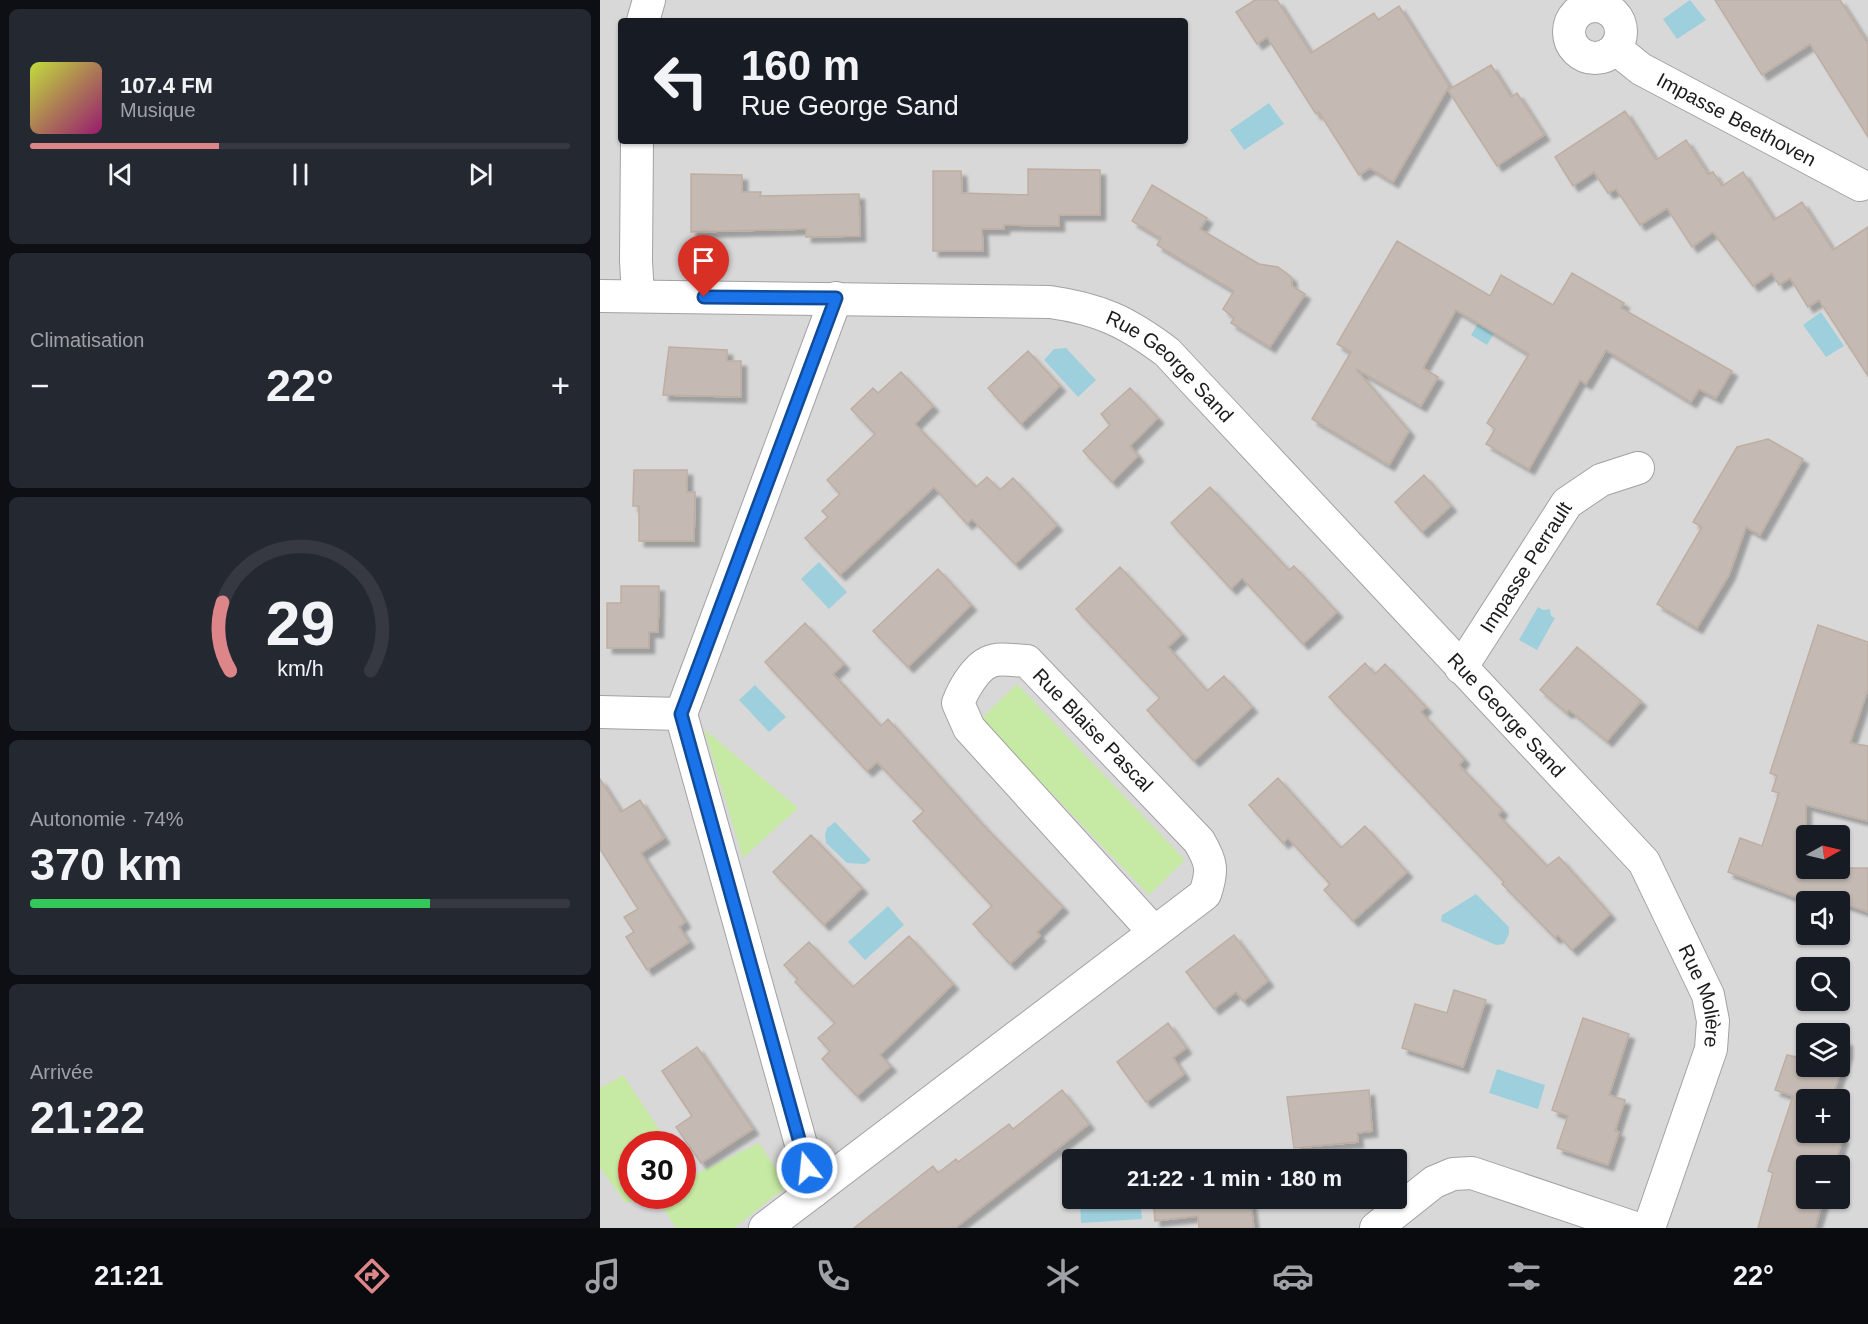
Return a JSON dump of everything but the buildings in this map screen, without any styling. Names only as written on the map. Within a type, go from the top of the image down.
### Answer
[{"type":"street","points":[[644,18],[649,0]]},
{"type":"street","name":"Impasse Beethoven","points":[[1616,49],[1641,69],[1865,184]]},
{"type":"street","points":[[637,144],[638,296]]},
{"type":"street","name":"Rue George Sand","points":[[600,296],[1050,302],[1100,312],[1140,331],[1167,352],[1461,668],[1578,790]]},
{"type":"street","points":[[814,1191],[681,714],[836,298]]},
{"type":"street","name":"Impasse Perrault","points":[[1461,668],[1567,503],[1601,480],[1638,468]]},
{"type":"street","name":"Rue Blaise Pascal","points":[[765,1228],[1204,894],[1210,877],[1209,858],[1199,841],[1027,661],[988,662],[966,682],[958,703],[969,728],[1154,932]]},
{"type":"street","points":[[600,712],[681,714]]},
{"type":"street","name":"Rue Molière","points":[[1578,790],[1644,862],[1708,995],[1713,1021],[1711,1049],[1649,1228]]},
{"type":"street","points":[[1376,1228],[1434,1182],[1453,1174],[1472,1173],[1635,1228]]},
{"type":"shaded area","points":[[600,0],[1868,0],[1868,1228],[600,1228]]},
{"type":"green space","points":[[1017,684],[1185,860],[1149,895],[981,719]]},
{"type":"green space","points":[[704,729],[798,808],[743,858]]},
{"type":"green space","points":[[623,1075],[660,1131],[618,1131],[618,1192],[600,1168],[600,1088]]},
{"type":"green space","points":[[759,1143],[787,1186],[734,1228],[676,1228],[664,1209],[696,1209],[696,1174]]},
{"type":"water","points":[[1690,0],[1706,20],[1677,39],[1663,19]]},
{"type":"water","points":[[1269,103],[1284,124],[1244,150],[1230,130]]},
{"type":"water","points":[[1492,300],[1509,309],[1487,345],[1471,335]]},
{"type":"water","points":[[1821,312],[1844,346],[1826,357],[1803,325]]},
{"type":"water","points":[[1066,348],[1096,380],[1078,397],[1044,360],[1054,349]]},
{"type":"water","points":[[819,562],[847,592],[829,609],[801,579]]},
{"type":"water","points":[[1538,607],[1543,610],[1550,609],[1551,616],[1555,618],[1537,650],[1519,640]]},
{"type":"water","points":[[755,685],[786,717],[769,732],[739,700]]},
{"type":"water","points":[[835,822],[871,860],[865,864],[847,863],[826,843],[827,828]]},
{"type":"water","points":[[1476,894],[1509,927],[1509,934],[1504,944],[1496,945],[1441,921],[1442,915]]},
{"type":"water","points":[[888,906],[904,925],[865,960],[848,942]]},
{"type":"water","points":[[1497,1069],[1545,1085],[1538,1109],[1489,1093]]},
{"type":"water","points":[[1080,1209],[1141,1209],[1142,1219],[1081,1223]]},
{"type":"route","points":[[704,297],[836,298],[681,714],[807,1168]]}]
